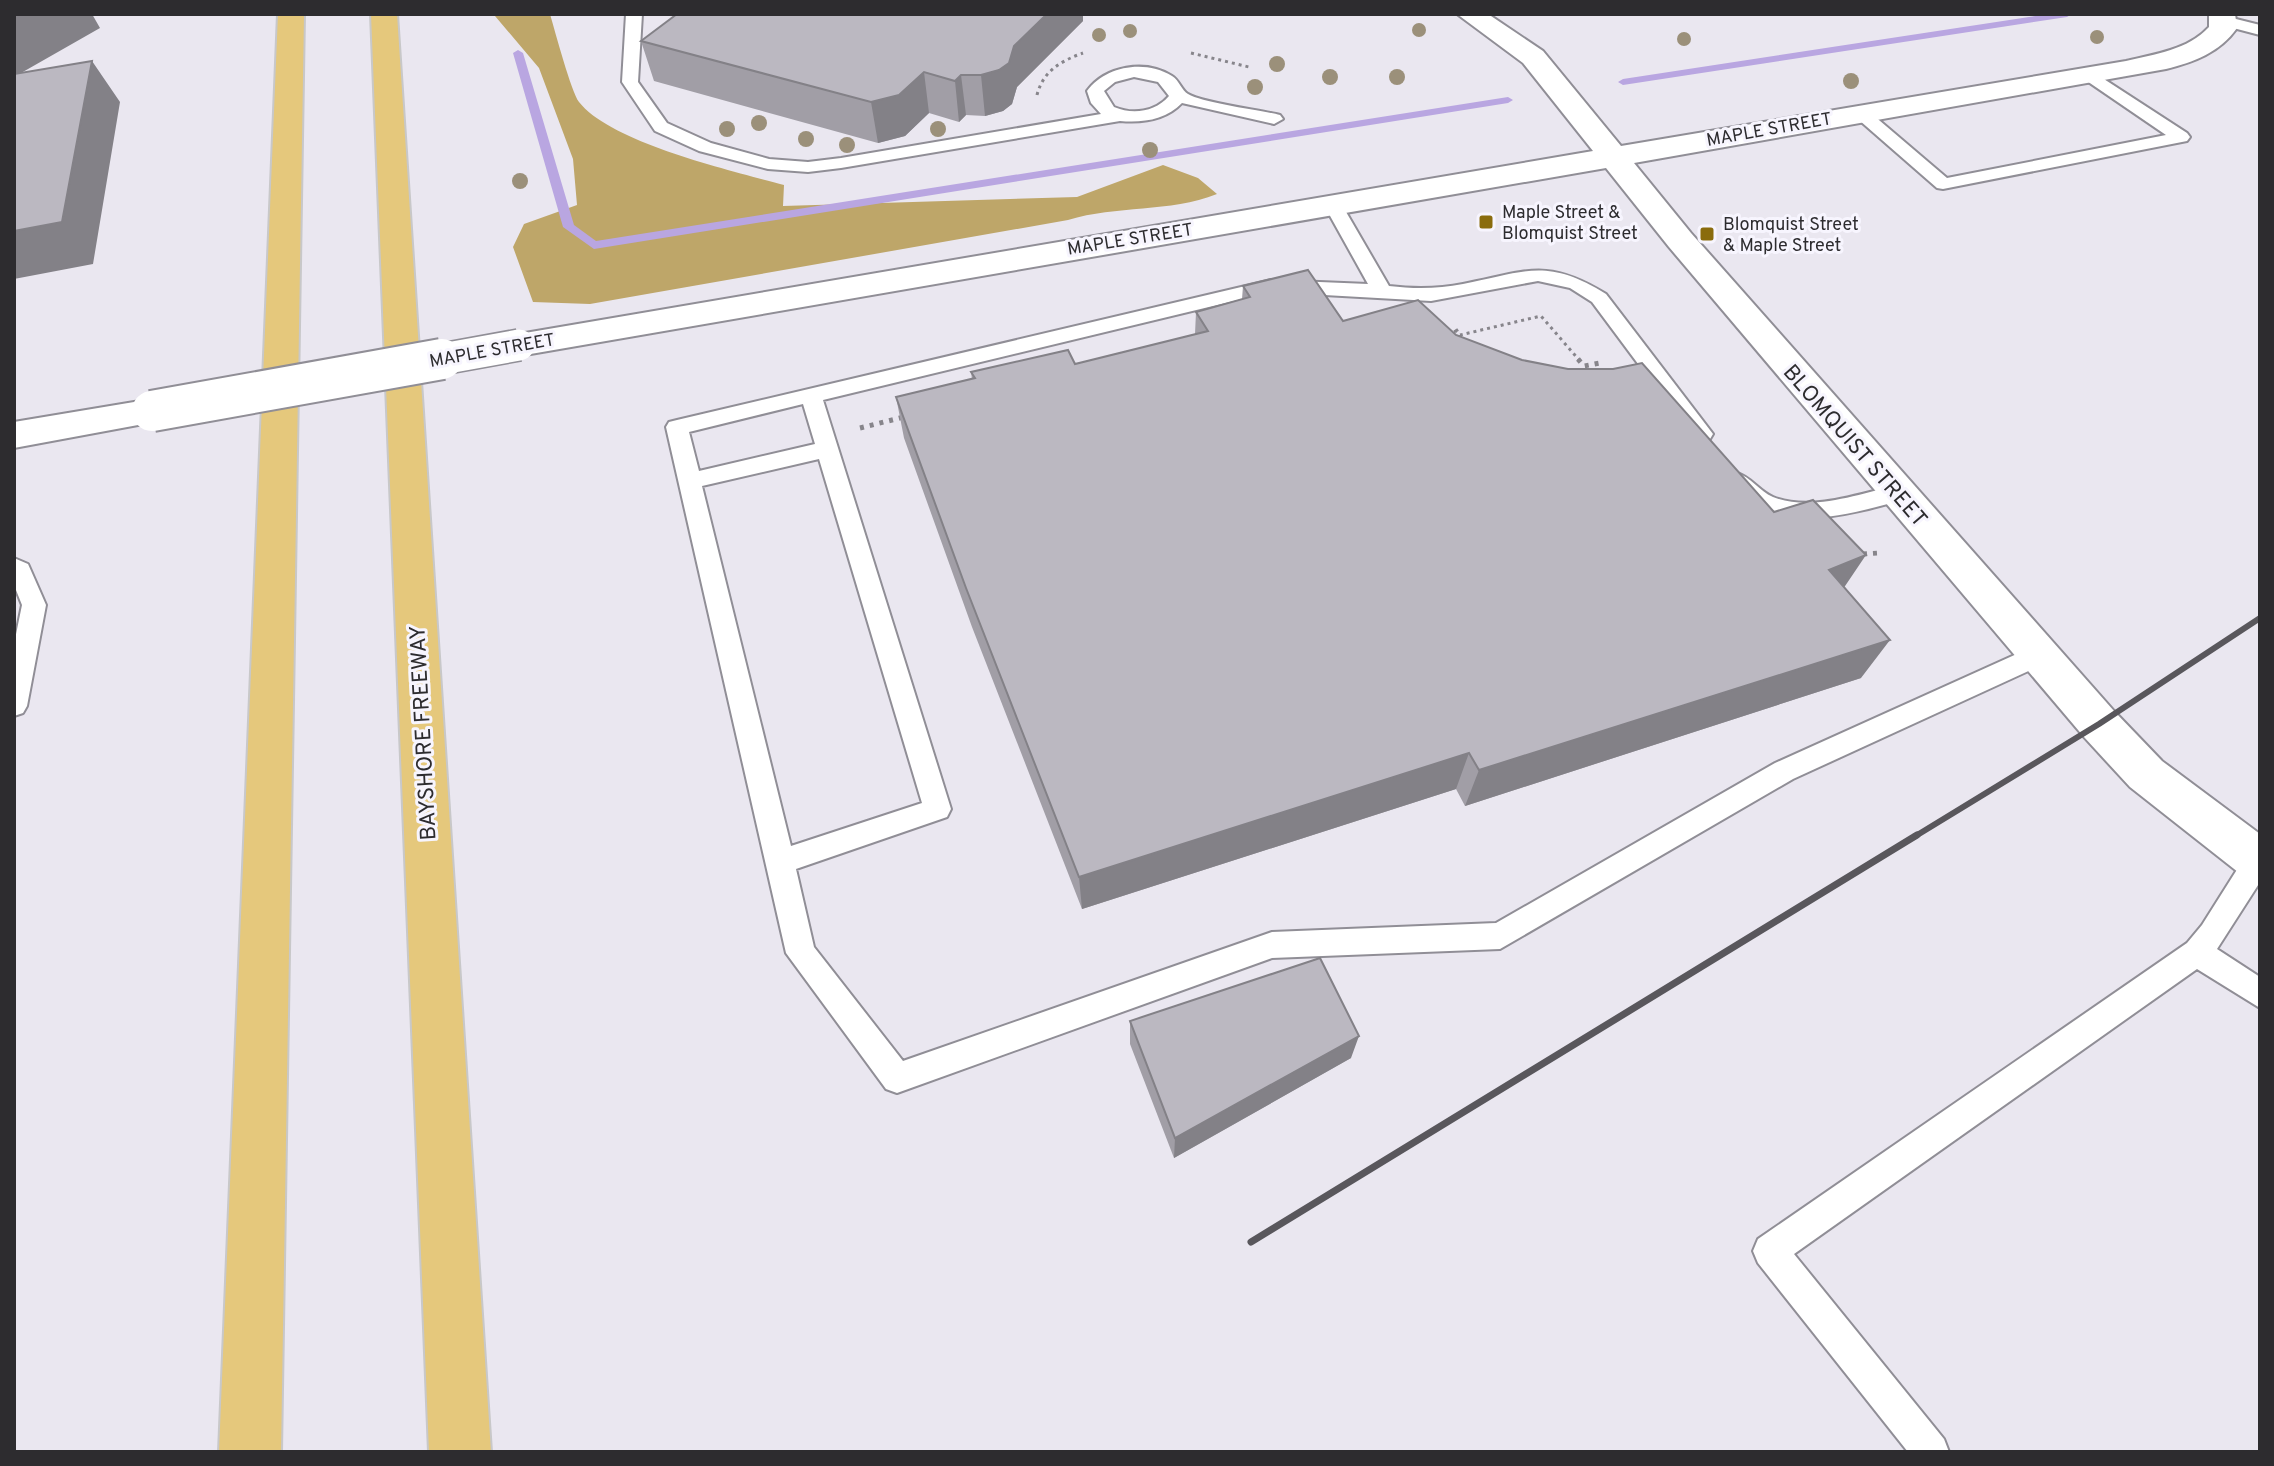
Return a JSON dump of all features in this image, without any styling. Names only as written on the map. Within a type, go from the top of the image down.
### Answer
[{"type":"highway","points":[[250,1452],[291,14]]},
{"type":"highway","name":"BAYSHORE FREEWAY","points":[[384,14],[460,1452]]},
{"type":"street","name":"BLOMQUIST STREET","points":[[1470,14],[1533,57],[1612,157],[1897,493],[2146,774],[2259,860]]},
{"type":"street","name":"MAPLE STREET","points":[[14,435],[2090,75],[2196,50],[2214,40],[2223,18]]},
{"type":"lane","points":[[634,14],[630,82],[661,127],[705,147],[768,164],[808,167],[841,163],[1123,115],[1148,116],[1173,105],[1178,97],[1176,88],[1169,80],[1141,72],[1111,77],[1100,83],[1095,91],[1096,100],[1103,108],[1123,115]]},
{"type":"lane","points":[[2223,18],[2260,30]]},
{"type":"lane","points":[[1860,113],[1943,184],[2181,137],[2090,75]]},
{"type":"lane","points":[[1178,97],[1274,119]]},
{"type":"lane","points":[[1333,205],[1382,291]]},
{"type":"lane","points":[[1897,493],[1817,510],[1776,507],[1743,489],[1599,298],[1580,284],[1558,275],[1536,274],[1439,294],[1271,286],[677,427],[801,953],[897,1078],[1272,945],[1500,936],[1784,771],[2039,655]]},
{"type":"lane","points":[[781,862],[937,809],[811,396]]},
{"type":"lane","points":[[689,481],[826,442]]},
{"type":"lane","points":[[14,567],[20,570],[34,605],[14,706]]},
{"type":"lane","points":[[1931,1452],[1770,1251],[2197,952],[2259,860]]},
{"type":"lane","points":[[2197,952],[2260,994]]},
{"type":"path","points":[[1445,334],[1457,331]]},
{"type":"path","points":[[826,442],[916,415]]},
{"type":"shaded area","points":[[550,14],[576,96],[595,117],[644,143],[674,154],[784,185],[783,206],[1077,197],[1163,165],[1198,178],[1217,194],[1180,204],[1087,215],[590,304],[533,302],[513,247],[524,224],[577,205],[573,159],[539,68],[495,16]]},
{"type":"building","points":[[677,14],[1047,14],[1014,46],[1009,63],[999,70],[981,75],[961,75],[955,81],[924,72],[899,95],[871,102],[641,41]]},
{"type":"building","points":[[92,61],[62,222],[14,231],[14,74]]},
{"type":"building","points":[[1308,270],[1343,321],[1418,300],[1456,335],[1522,360],[1568,369],[1613,369],[1642,363],[1774,512],[1813,500],[1866,555],[1829,570],[1890,640],[1479,770],[1469,753],[1079,877],[966,588],[896,397],[975,378],[971,372],[1068,350],[1075,364],[1208,331],[1196,312],[1250,297],[1243,286]]},
{"type":"building","points":[[1320,958],[1359,1036],[1175,1138],[1130,1021]]},
{"type":"waterway","points":[[1623,82],[2067,14]]},
{"type":"waterway","points":[[518,53],[569,227],[594,245],[1508,100]]},
{"type":"railway","points":[[1914,837],[2099,724],[2260,618]]},
{"type":"railway","points":[[1251,1242],[1917,835]]},
{"type":"place","name":"Maple Street & Blomquist Street","points":[[1486,222]]},
{"type":"place","name":"Blomquist Street & Maple Street","points":[[1707,234]]}]
